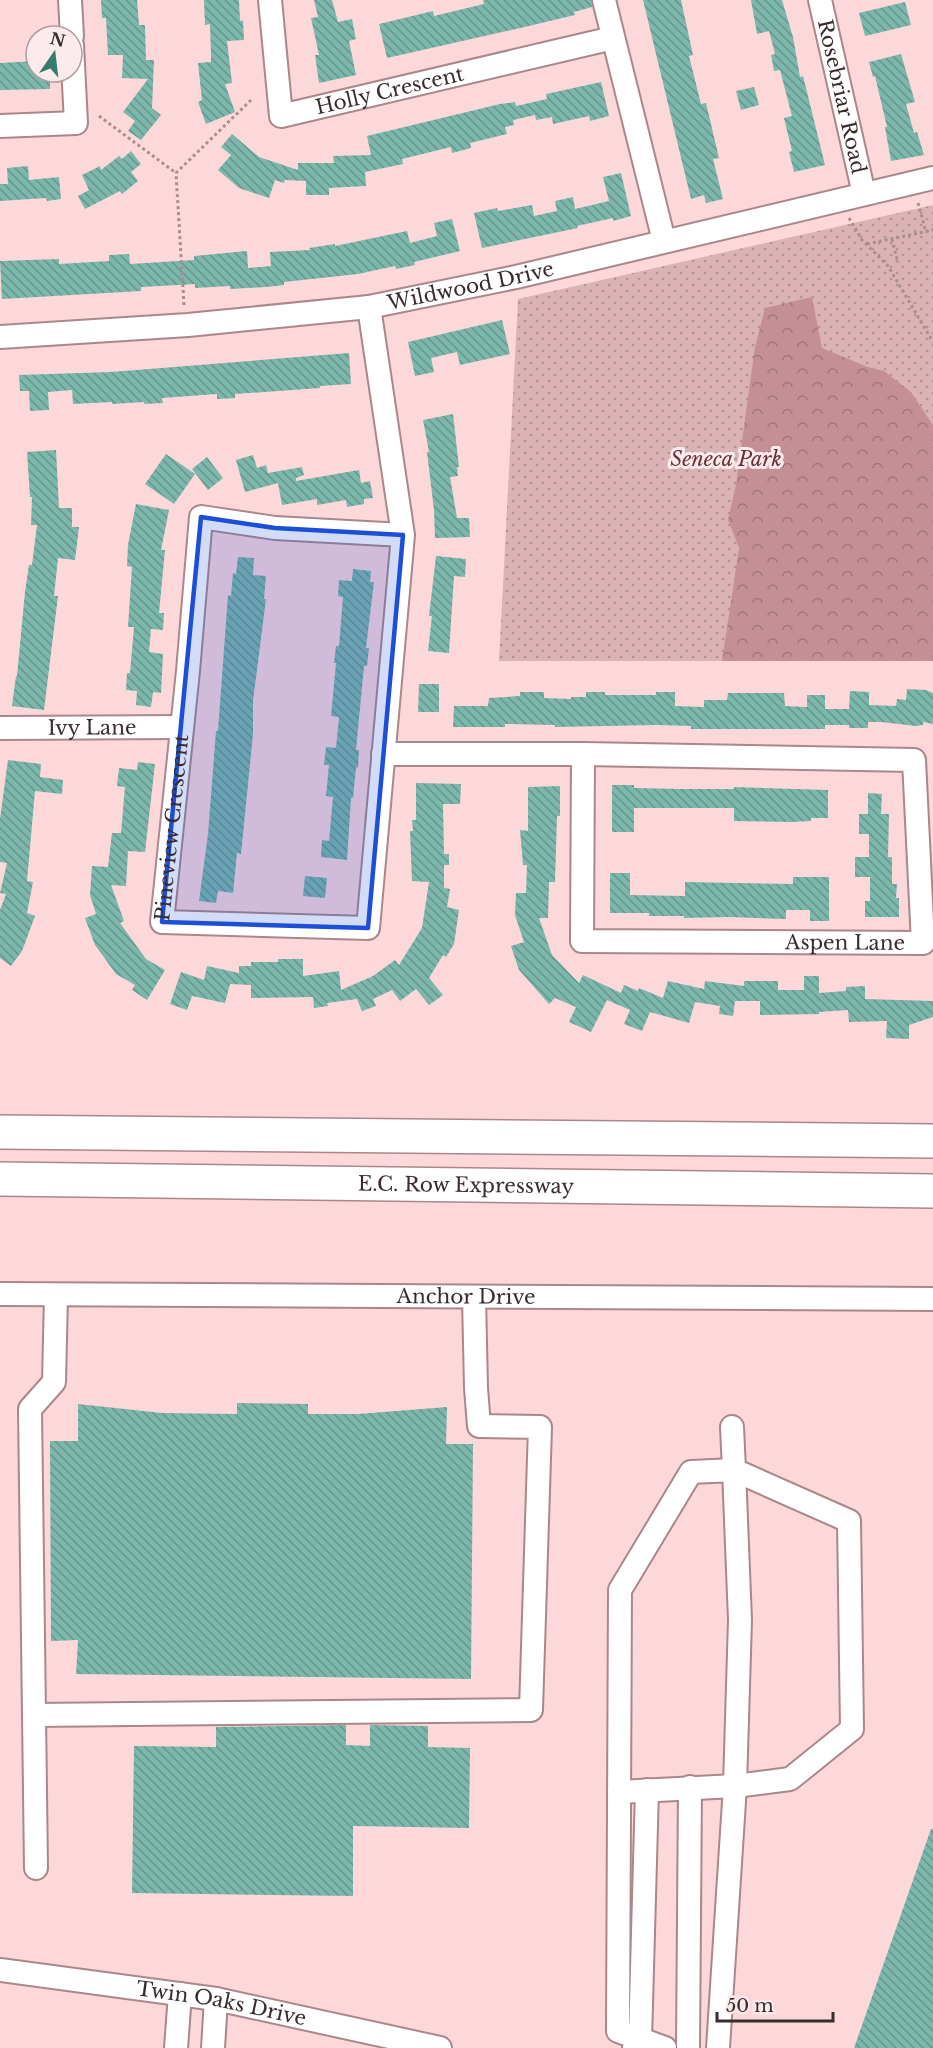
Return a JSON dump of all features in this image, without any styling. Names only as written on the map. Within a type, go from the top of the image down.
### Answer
[{"type":"highway","points":[[0,1132],[933,1142]]},
{"type":"highway","name":"E.C. Row Expressway","points":[[0,1179],[933,1191]]},
{"type":"street","points":[[70,0],[71,24]]},
{"type":"street","name":"Holly Crescent","points":[[270,0],[281,116],[613,38]]},
{"type":"street","points":[[604,0],[664,241]]},
{"type":"street","name":"Rosebriar Road","points":[[820,0],[864,194]]},
{"type":"street","points":[[0,126],[76,123],[74,84]]},
{"type":"street","name":"Wildwood Drive","points":[[0,337],[188,325],[369,307],[516,277],[933,178]]},
{"type":"street","name":"Pineview Crescent","points":[[369,307],[403,535],[368,928],[162,922],[201,517],[275,528],[403,535]]},
{"type":"street","name":"Ivy Lane","points":[[0,728],[182,727]]},
{"type":"street","name":"Aspen Lane","points":[[383,754],[583,754],[914,760],[923,943],[582,941],[583,754]]},
{"type":"street","name":"Anchor Drive","points":[[0,1294],[933,1299]]},
{"type":"street","points":[[36,1868],[30,1409],[54,1382],[56,1295]]},
{"type":"street","points":[[34,1715],[531,1710],[540,1426],[479,1426],[474,1297]]},
{"type":"street","points":[[718,2048],[735,1786],[740,1620],[732,1427]]},
{"type":"street","points":[[619,1792],[735,1786],[790,1779],[852,1729],[849,1521],[734,1470],[691,1472],[620,1590],[619,1792],[618,2031],[637,2044],[665,2048]]},
{"type":"street","points":[[688,2048],[690,1787]]},
{"type":"street","points":[[637,2044],[647,1790]]},
{"type":"street","name":"Twin Oaks Drive","points":[[0,1970],[216,2000],[440,2048]]},
{"type":"street","points":[[176,2048],[180,1994]]},
{"type":"street","points":[[213,2048],[216,2000]]},
{"type":"path","points":[[184,305],[176,173],[251,100]]},
{"type":"path","points":[[99,116],[176,173]]},
{"type":"path","points":[[918,203],[926,232]]},
{"type":"path","points":[[849,219],[867,244],[888,266],[906,300],[933,342]]},
{"type":"path","points":[[867,244],[933,230]]},
{"type":"path","points":[[892,239],[898,263]]},
{"type":"highlighted area","points":[[201,517],[275,528],[403,535],[368,928],[162,922]]},
{"type":"green space","name":"Seneca Park","points":[[933,205],[933,661],[499,661],[518,299]]},
{"type":"green space","points":[[812,297],[822,348],[868,367],[884,371],[911,392],[933,425],[933,661],[722,661],[739,548],[728,520],[736,484],[755,347],[765,308]]},
{"type":"building","points":[[101,0],[137,0],[139,25],[145,25],[146,60],[154,60],[152,108],[161,115],[141,140],[128,131],[135,121],[123,112],[148,79],[122,78],[123,55],[108,55],[106,18],[102,18]]},
{"type":"building","points":[[204,0],[239,0],[244,40],[227,41],[232,83],[225,84],[235,112],[206,124],[198,102],[202,100],[198,63],[211,62],[210,24],[205,25]]},
{"type":"building","points":[[314,0],[332,0],[338,22],[352,19],[356,39],[349,41],[356,75],[319,83],[315,55],[319,55],[311,18],[318,17]]},
{"type":"building","points":[[483,0],[591,0],[592,7],[574,12],[575,15],[387,58],[379,24],[433,11],[434,16],[484,4]]},
{"type":"building","points":[[643,0],[681,0],[693,55],[689,56],[701,104],[706,103],[719,158],[713,159],[723,199],[706,203],[704,195],[691,199]]},
{"type":"building","points":[[751,0],[782,0],[793,37],[800,77],[803,76],[825,165],[794,172],[789,152],[792,151],[784,118],[792,116],[780,70],[774,71],[771,55],[775,54],[769,31],[757,34]]},
{"type":"building","points":[[905,2],[911,25],[865,36],[859,13]]},
{"type":"building","points":[[901,54],[915,102],[906,104],[914,133],[917,132],[924,155],[891,161],[885,127],[887,127],[875,76],[873,77],[869,62]]},
{"type":"building","points":[[24,62],[24,84],[50,84],[50,89],[0,90],[0,63]]},
{"type":"building","points":[[601,82],[609,116],[590,121],[589,116],[553,124],[552,117],[536,120],[535,115],[513,120],[514,125],[505,127],[507,134],[470,143],[471,148],[452,153],[451,147],[402,159],[403,164],[365,172],[366,186],[329,188],[329,195],[306,195],[306,181],[285,180],[284,183],[275,180],[269,198],[239,188],[218,170],[231,155],[221,147],[232,134],[259,157],[298,170],[298,163],[334,163],[333,156],[371,155],[367,136],[500,104],[515,102],[516,106],[547,99],[546,94]]},
{"type":"building","points":[[754,87],[759,105],[741,110],[736,91]]},
{"type":"building","points":[[131,151],[141,164],[131,172],[138,181],[122,194],[120,191],[85,209],[78,196],[89,190],[82,175],[100,166],[101,170],[119,156],[122,159]]},
{"type":"building","points":[[28,166],[29,180],[59,177],[61,199],[0,201],[0,184],[8,184],[7,168]]},
{"type":"building","points":[[621,173],[631,216],[613,221],[613,218],[577,226],[578,228],[482,248],[474,213],[497,208],[498,211],[532,205],[534,216],[557,211],[555,201],[573,197],[575,209],[609,201],[603,177]]},
{"type":"building","points":[[452,219],[460,251],[414,262],[415,265],[396,269],[395,266],[358,274],[284,282],[284,285],[266,287],[195,288],[195,284],[141,287],[141,291],[2,299],[0,261],[59,259],[59,264],[109,261],[109,255],[129,254],[130,264],[194,260],[194,256],[247,251],[248,268],[271,266],[270,252],[310,250],[309,248],[335,244],[335,246],[407,231],[410,243],[437,236],[434,223]]},
{"type":"building","points":[[502,320],[510,354],[460,365],[457,352],[431,358],[434,372],[415,376],[408,342]]},
{"type":"building","points":[[349,353],[351,384],[235,394],[235,398],[217,399],[217,394],[162,398],[163,403],[73,404],[72,390],[48,392],[49,410],[30,411],[29,391],[20,391],[19,375],[111,372]]},
{"type":"building","points":[[453,414],[459,467],[457,467],[458,476],[450,477],[457,518],[469,518],[470,537],[435,538],[427,452],[429,452],[423,420]]},
{"type":"building","points":[[56,450],[59,508],[72,508],[72,527],[79,527],[75,560],[58,558],[54,596],[58,596],[44,710],[12,706],[25,592],[29,565],[32,565],[37,525],[31,525],[32,497],[30,497],[27,452]]},
{"type":"building","points":[[166,454],[195,474],[174,504],[145,484]]},
{"type":"building","points":[[253,455],[257,468],[266,465],[268,473],[302,467],[304,475],[296,478],[296,481],[359,470],[361,483],[370,481],[373,498],[364,499],[364,504],[347,507],[346,500],[317,505],[317,499],[282,505],[278,483],[245,492],[236,460]]},
{"type":"building","points":[[207,457],[223,478],[208,490],[192,469]]},
{"type":"building","points":[[136,504],[169,510],[161,550],[165,550],[159,613],[164,613],[163,630],[151,629],[149,652],[163,654],[161,693],[153,692],[151,707],[136,705],[137,691],[126,690],[127,673],[130,673],[134,627],[128,627],[132,567],[127,566],[128,545]]},
{"type":"building","points":[[436,556],[466,559],[465,577],[454,576],[449,653],[428,651],[432,616],[429,616]]},
{"type":"building","points":[[238,557],[254,558],[253,575],[266,576],[264,599],[266,599],[253,701],[253,734],[241,854],[237,853],[233,893],[218,891],[216,903],[199,901],[208,834],[216,731],[218,731],[228,595],[231,596],[233,573],[236,574]]},
{"type":"building","points":[[353,569],[371,571],[370,582],[374,582],[366,648],[369,648],[367,666],[364,666],[356,750],[359,750],[358,768],[356,767],[353,798],[351,798],[347,860],[321,857],[322,840],[329,841],[333,797],[326,796],[329,765],[324,765],[326,747],[336,748],[339,717],[331,716],[336,663],[334,663],[336,646],[339,646],[343,597],[338,596],[339,580],[352,581]]},
{"type":"building","points":[[419,684],[439,684],[439,712],[418,712]]},
{"type":"building","points":[[907,689],[926,690],[933,693],[933,724],[923,722],[923,725],[916,726],[868,722],[868,728],[825,725],[825,729],[691,729],[691,726],[656,725],[555,727],[555,725],[505,724],[505,727],[453,727],[454,706],[488,706],[489,698],[520,696],[520,692],[544,692],[544,698],[571,699],[571,697],[586,697],[586,692],[605,692],[605,695],[656,695],[656,692],[675,692],[675,706],[704,707],[704,700],[727,700],[728,693],[784,693],[785,706],[807,707],[807,695],[825,695],[825,709],[849,709],[850,691],[869,692],[869,705],[896,706],[897,699],[906,700]]},
{"type":"building","points":[[8,760],[41,764],[40,777],[63,780],[62,794],[35,791],[27,881],[33,882],[27,913],[35,916],[22,951],[11,966],[0,958],[0,910],[6,894],[0,893],[7,863],[0,862],[0,819]]},
{"type":"building","points":[[138,762],[155,764],[145,852],[128,851],[126,886],[111,885],[124,921],[120,923],[146,959],[165,970],[147,1000],[132,990],[135,985],[116,974],[95,945],[85,918],[96,914],[90,895],[92,866],[108,867],[112,833],[121,833],[125,787],[117,786],[119,768],[137,770]]},
{"type":"building","points":[[416,783],[461,784],[460,804],[443,804],[444,854],[449,854],[449,865],[444,865],[444,888],[450,889],[447,907],[459,910],[454,944],[446,957],[443,955],[429,978],[443,995],[429,1005],[416,989],[400,1001],[392,990],[373,999],[376,1006],[362,1011],[357,999],[327,1003],[328,1006],[314,1008],[313,997],[251,998],[251,985],[230,984],[225,1003],[192,996],[187,1010],[170,1004],[181,972],[204,980],[207,966],[239,973],[239,966],[251,966],[251,962],[303,959],[303,976],[339,971],[341,990],[373,976],[395,960],[399,965],[422,928],[429,882],[412,881],[410,831],[413,831],[412,820],[416,820]]},
{"type":"building","points":[[612,785],[634,785],[634,788],[734,789],[734,787],[828,790],[828,818],[811,818],[811,821],[791,822],[734,821],[734,808],[634,808],[634,832],[612,832]]},
{"type":"building","points":[[560,786],[555,882],[549,882],[548,918],[539,918],[552,955],[579,983],[583,975],[621,993],[624,985],[638,991],[639,988],[663,998],[668,981],[704,989],[705,981],[744,986],[744,981],[778,981],[778,990],[804,990],[804,976],[819,976],[819,993],[846,991],[846,987],[865,986],[865,999],[933,1001],[933,1017],[909,1025],[909,1039],[886,1038],[887,1021],[849,1022],[848,1010],[819,1012],[819,1014],[760,1015],[760,1001],[735,1001],[733,1016],[719,1014],[720,1006],[695,1002],[689,1023],[650,1012],[642,1031],[624,1024],[630,1010],[607,1000],[591,1032],[569,1022],[576,1007],[555,998],[549,1004],[519,970],[511,946],[524,942],[515,915],[516,893],[526,893],[527,865],[523,865],[520,830],[528,831],[528,787]]},
{"type":"building","points":[[868,793],[882,794],[881,814],[889,814],[888,857],[892,857],[892,884],[897,884],[896,898],[899,898],[899,917],[865,917],[865,901],[870,901],[870,877],[855,877],[855,857],[869,857],[869,834],[859,834],[859,814],[868,814]]},
{"type":"building","points":[[610,873],[630,873],[630,895],[685,896],[685,882],[793,884],[793,877],[829,877],[829,921],[810,921],[810,910],[786,910],[786,919],[684,918],[684,916],[649,916],[649,913],[610,913]]},
{"type":"building","points":[[305,876],[327,878],[325,898],[303,896]]},
{"type":"building","points":[[237,1403],[308,1404],[308,1414],[358,1414],[447,1407],[446,1444],[473,1444],[471,1679],[76,1674],[78,1640],[51,1641],[50,1441],[78,1441],[78,1404],[162,1413],[237,1414]]},
{"type":"building","points":[[346,1725],[346,1745],[370,1746],[370,1725],[428,1726],[428,1747],[470,1748],[469,1828],[353,1826],[353,1896],[132,1893],[134,1746],[216,1747],[216,1727]]},
{"type":"building","points":[[931,1829],[933,1829],[933,2048],[854,2048]]}]
